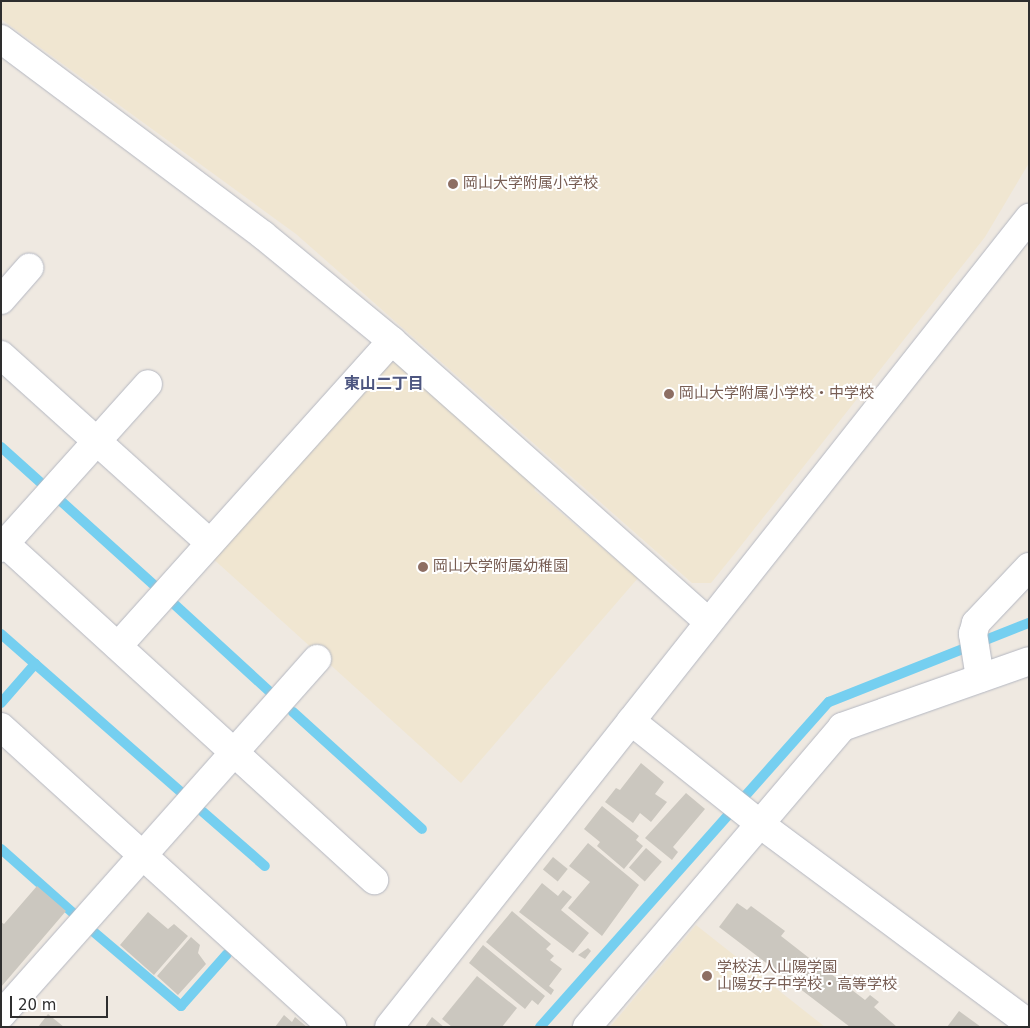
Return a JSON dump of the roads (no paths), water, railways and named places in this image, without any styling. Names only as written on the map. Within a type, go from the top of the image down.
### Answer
[{"type":"street","points":[[1,39],[264,235],[392,341],[708,622]]},
{"type":"street","points":[[389,1027],[1029,218]]},
{"type":"street","points":[[1,300],[29,268]]},
{"type":"street","points":[[118,646],[392,341]]},
{"type":"street","points":[[1,355],[210,543]]},
{"type":"street","points":[[148,384],[3,544],[118,646],[374,880]]},
{"type":"street","points":[[977,656],[976,623],[994,600],[1029,567]]},
{"type":"street","points":[[587,1027],[755,820],[842,727],[977,656],[1029,661]]},
{"type":"street","points":[[1,1015],[317,659]]},
{"type":"street","points":[[631,720],[755,820],[1029,1024]]},
{"type":"street","points":[[1,727],[144,853],[332,1027]]},
{"type":"waterway","points":[[1,447],[40,482]]},
{"type":"waterway","points":[[62,502],[155,586]]},
{"type":"waterway","points":[[174,604],[269,691]]},
{"type":"waterway","points":[[540,1027],[829,702],[1029,623]]},
{"type":"waterway","points":[[1,634],[180,791]]},
{"type":"waterway","points":[[1,703],[35,664]]},
{"type":"waterway","points":[[293,712],[422,829]]},
{"type":"waterway","points":[[203,812],[265,866]]},
{"type":"waterway","points":[[1,849],[73,913]]},
{"type":"waterway","points":[[95,933],[181,1006],[227,954]]},
{"type":"place","name":"岡山大学附属小学校","points":[[453,184]]},
{"type":"place","name":"岡山大学附属小学校・中学校","points":[[669,394]]},
{"type":"place","name":"岡山大学附属幼稚園","points":[[423,567]]},
{"type":"place","name":"学校法人山陽学園 山陽女子中学校・高等学校","points":[[707,976]]},
{"type":"district","name":"東山二丁目","points":[[384,384]]}]
